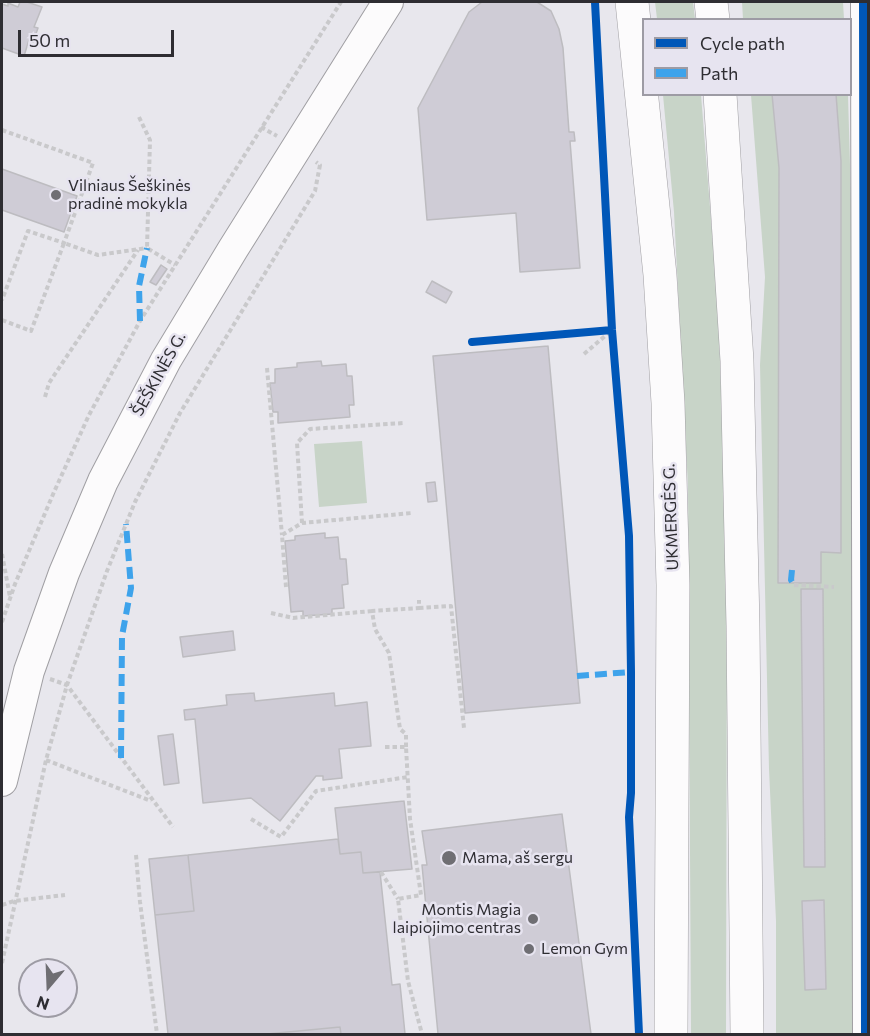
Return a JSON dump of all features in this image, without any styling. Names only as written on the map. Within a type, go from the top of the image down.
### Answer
[{"type":"highway","name":"UKMERGĖS G.","points":[[632,2],[660,275],[669,414],[673,585],[671,1035]]},
{"type":"highway","points":[[711,2],[713,18]]},
{"type":"highway","points":[[720,96],[737,361],[747,1035]]},
{"type":"street","name":"ŠEŠKINĖS G.","points":[[2,781],[29,671],[64,573],[103,482],[166,360],[388,2]]},
{"type":"street","points":[[863,2],[865,1035]]},
{"type":"path","points":[[2,622],[54,492],[89,415],[140,321],[341,2]]},
{"type":"path","points":[[139,117],[150,140],[147,248]]},
{"type":"path","points":[[2,963],[45,760],[67,685],[107,571],[135,502],[180,413],[315,191],[320,165],[297,148],[261,127]]},
{"type":"path","points":[[2,130],[93,163],[31,332],[2,320]]},
{"type":"path","points":[[2,300],[28,231],[98,255],[147,248],[175,265]]},
{"type":"path","points":[[45,397],[49,383],[138,249]]},
{"type":"path","points":[[611,319],[613,342]]},
{"type":"path","points":[[584,354],[612,330]]},
{"type":"path","points":[[267,368],[286,587]]},
{"type":"path","points":[[302,523],[297,443],[310,429],[404,423]]},
{"type":"path","points":[[282,535],[302,523],[412,513]]},
{"type":"path","points":[[2,554],[10,598]]},
{"type":"path","points":[[794,585],[834,586]]},
{"type":"path","points":[[419,600],[419,608]]},
{"type":"path","points":[[271,613],[293,618],[451,606],[464,728]]},
{"type":"path","points":[[372,611],[375,629],[389,653],[400,729],[406,734],[410,819],[421,895],[398,899]]},
{"type":"path","points":[[67,685],[173,827]]},
{"type":"path","points":[[385,747],[406,747]]},
{"type":"path","points":[[45,760],[153,802]]},
{"type":"path","points":[[251,819],[281,837],[316,791],[408,777]]},
{"type":"path","points":[[136,855],[158,1035]]},
{"type":"path","points":[[381,872],[398,899],[408,981],[422,1035]]},
{"type":"path","points":[[2,905],[14,901],[65,895]]},
{"type":"shaded area","points":[[655,2],[693,2],[695,18],[657,18]]},
{"type":"shaded area","points":[[742,2],[843,2],[844,18],[743,18]]},
{"type":"shaded area","points":[[663,96],[701,96],[718,306],[724,471],[727,603],[726,1034],[691,1034],[688,487],[674,212]]},
{"type":"shaded area","points":[[751,96],[848,96],[851,200],[855,1034],[776,1034],[776,921],[769,769],[760,365],[765,277]]},
{"type":"shaded area","points":[[362,441],[367,503],[319,507],[314,444]]},
{"type":"building","points":[[20,2],[42,7],[34,27],[38,28],[33,42],[29,40],[24,56],[2,48],[2,4],[8,6],[8,3],[18,7]]},
{"type":"building","points":[[482,2],[537,2],[551,11],[559,29],[563,48],[569,132],[574,132],[575,141],[570,141],[580,268],[520,272],[516,213],[427,220],[418,108],[469,12]]},
{"type":"building","points":[[772,96],[836,96],[841,161],[841,553],[821,552],[821,583],[778,583],[779,168]]},
{"type":"building","points":[[2,169],[77,196],[64,232],[2,210]]},
{"type":"building","points":[[161,265],[167,269],[156,285],[150,282]]},
{"type":"building","points":[[432,281],[452,292],[446,303],[426,292]]},
{"type":"building","points":[[548,346],[580,703],[465,713],[433,356]]},
{"type":"building","points":[[321,361],[322,366],[346,364],[347,376],[352,376],[354,405],[349,405],[350,417],[278,423],[278,412],[273,412],[270,383],[275,383],[275,369],[297,367],[297,363]]},
{"type":"building","points":[[435,482],[437,501],[428,502],[426,483]]},
{"type":"building","points":[[325,533],[325,538],[338,537],[340,559],[346,559],[348,584],[342,585],[344,608],[332,609],[332,614],[303,616],[303,611],[291,612],[285,541],[295,540],[295,536]]},
{"type":"building","points":[[801,589],[823,589],[825,867],[804,867]]},
{"type":"building","points":[[233,631],[235,650],[183,657],[180,637]]},
{"type":"building","points":[[254,693],[255,701],[334,693],[335,706],[367,702],[371,746],[339,749],[342,778],[323,780],[323,776],[316,776],[280,821],[251,798],[203,803],[195,719],[185,720],[184,710],[227,705],[226,695]]},
{"type":"building","points":[[173,734],[179,783],[164,785],[158,736]]},
{"type":"building","points":[[404,801],[412,869],[363,873],[361,852],[340,854],[335,808]]},
{"type":"building","points":[[562,814],[591,1034],[438,1034],[422,865],[427,865],[422,831]]},
{"type":"building","points":[[338,839],[340,854],[361,852],[363,873],[380,872],[392,985],[400,984],[405,1034],[341,1034],[340,1027],[267,1034],[168,1034],[155,915],[194,911],[188,855]]},
{"type":"building","points":[[188,855],[194,911],[155,915],[149,859]]},
{"type":"building","points":[[824,900],[826,989],[805,990],[802,901]]},
{"type":"building","points":[[340,1027],[341,1034],[267,1034]]},
{"type":"marked path","points":[[140,321],[139,286],[147,248]]},
{"type":"marked path","points":[[121,758],[122,636],[131,588],[126,524]]},
{"type":"marked path","points":[[792,570],[791,580],[794,585]]},
{"type":"marked path","points":[[577,676],[631,672]]},
{"type":"cycle path","points":[[595,2],[612,330],[629,536],[631,672],[629,817],[639,1034]]},
{"type":"cycle path","points":[[863,2],[865,1034]]},
{"type":"cycle path","points":[[472,342],[612,330]]},
{"type":"place","name":"Vilniaus Šeškinės pradinė mokykla","points":[[56,195]]},
{"type":"place","name":"Mama, aš sergu","points":[[449,858]]},
{"type":"place","name":"Montis Magia laipiojimo centras","points":[[533,919]]},
{"type":"place","name":"Lemon Gym","points":[[529,949]]}]
